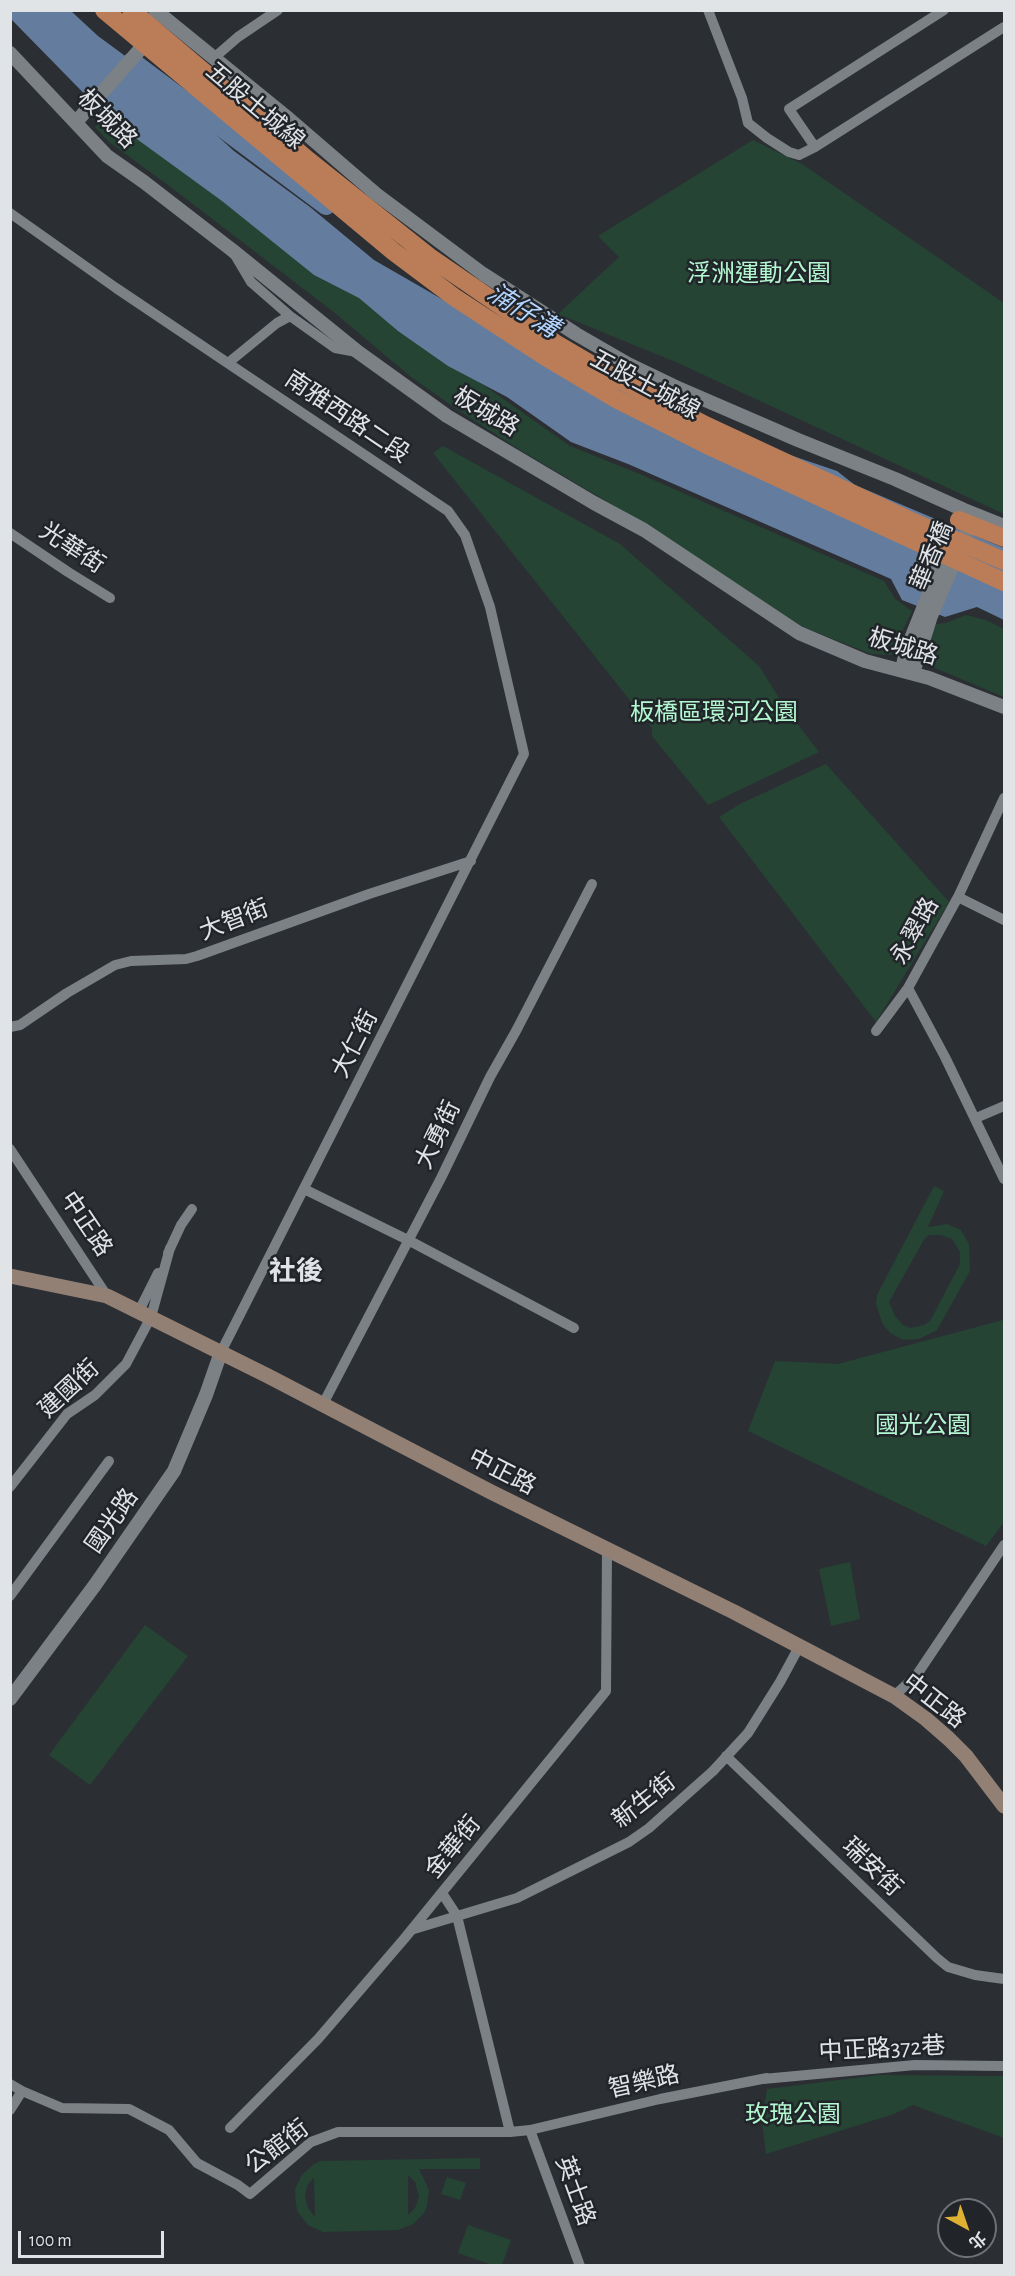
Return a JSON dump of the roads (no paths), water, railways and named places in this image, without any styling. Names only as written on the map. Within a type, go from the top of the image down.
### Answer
[{"type":"highway","name":"五股土城線","points":[[104,10],[394,252],[454,297],[544,356],[616,399],[707,445],[1005,582]]},
{"type":"highway","name":"五股土城線","points":[[131,10],[282,138],[431,258],[555,343],[606,373],[705,425],[898,515],[1005,561]]},
{"type":"highway","points":[[966,520],[1005,538]]},
{"type":"main road","points":[[10,1276],[107,1296]]},
{"type":"main road","name":"中正路","points":[[107,1296],[323,1404],[490,1492],[734,1612],[894,1696],[949,1738],[1005,1806]]},
{"type":"street","points":[[155,10],[215,57],[376,194],[483,274],[576,334],[628,364],[680,389],[895,479],[966,520],[1005,526]]},
{"type":"street","points":[[215,57],[238,37],[278,10]]},
{"type":"street","points":[[815,147],[789,109],[944,10]]},
{"type":"street","points":[[709,11],[742,98],[748,123],[789,152],[798,155],[815,147],[1005,27]]},
{"type":"street","points":[[76,122],[166,20]]},
{"type":"street","name":"板城路","points":[[10,53],[107,156],[232,250],[358,352],[447,416],[644,530],[799,633],[865,661],[907,672],[1005,707]]},
{"type":"street","name":"南雅西路二段","points":[[10,213],[116,288],[448,511],[460,525],[490,607],[524,754]]},
{"type":"street","points":[[232,250],[251,282],[290,316],[335,348],[358,352]]},
{"type":"street","points":[[228,363],[277,322],[290,316]]},
{"type":"street","name":"華香橋","points":[[907,672],[926,614],[966,520]]},
{"type":"street","name":"光華街","points":[[10,533],[110,598]]},
{"type":"street","name":"大仁街","points":[[221,1352],[524,754]]},
{"type":"street","name":"永翠路","points":[[1005,798],[958,897],[908,988],[1005,1179]]},
{"type":"street","name":"大智街","points":[[10,1035],[15,1026],[115,965],[131,961],[186,959],[197,956],[369,894],[471,861]]},
{"type":"street","name":"大勇街","points":[[323,1404],[592,884]]},
{"type":"street","points":[[958,897],[1005,920]]},
{"type":"street","points":[[876,1031],[908,988]]},
{"type":"street","points":[[976,1118],[1005,1106]]},
{"type":"street","name":"中正路","points":[[10,1149],[107,1296]]},
{"type":"street","points":[[304,1188],[574,1328]]},
{"type":"street","name":"建國街","points":[[10,1487],[67,1414],[95,1395],[126,1364],[170,1248],[192,1209]]},
{"type":"street","name":"國光路","points":[[10,1699],[95,1585],[174,1471],[206,1395],[221,1352]]},
{"type":"street","points":[[10,1596],[109,1461]]},
{"type":"street","points":[[894,1696],[916,1676],[1005,1545]]},
{"type":"street","name":"金華街","points":[[230,2128],[318,2039],[413,1929],[606,1691],[607,1550]]},
{"type":"street","name":"新生街","points":[[413,1929],[517,1898],[629,1842],[650,1828],[748,1733],[799,1647]]},
{"type":"street","name":"瑞安街","points":[[726,1756],[937,1958],[948,1966],[975,1975],[1005,1979]]},
{"type":"street","points":[[442,1893],[457,1916],[510,2132]]},
{"type":"street","name":"中正路372巷","points":[[765,2078],[915,2065],[1005,2067]]},
{"type":"street","name":"智樂路","points":[[530,2130],[660,2099],[765,2078]]},
{"type":"street","name":"公館街","points":[[10,2084],[62,2108],[129,2109],[169,2130],[197,2163],[250,2194],[311,2142],[338,2132],[530,2130]]},
{"type":"street","points":[[10,2110],[22,2091]]},
{"type":"street","name":"英士路","points":[[530,2130],[580,2265]]},
{"type":"water","points":[[10,11],[71,11],[98,36],[147,72],[234,151],[310,207],[374,260],[466,313],[749,441],[837,471],[855,485],[1004,548],[1004,620],[977,607],[945,617],[902,600],[891,579],[628,464],[571,442],[507,397],[448,366],[398,331],[359,298],[314,275],[222,201],[108,118],[11,19]]},
{"type":"waterway","name":"湳仔溝","points":[[132,61],[326,206]]},
{"type":"district","name":"社後","points":[[296,1272]]},
{"type":"park label","name":"浮洲運動公園","points":[[759,274]]},
{"type":"park label","name":"板橋區環河公園","points":[[714,713]]},
{"type":"park label","name":"國光公園","points":[[923,1426]]},
{"type":"park label","name":"玫瑰公園","points":[[793,2115]]}]
